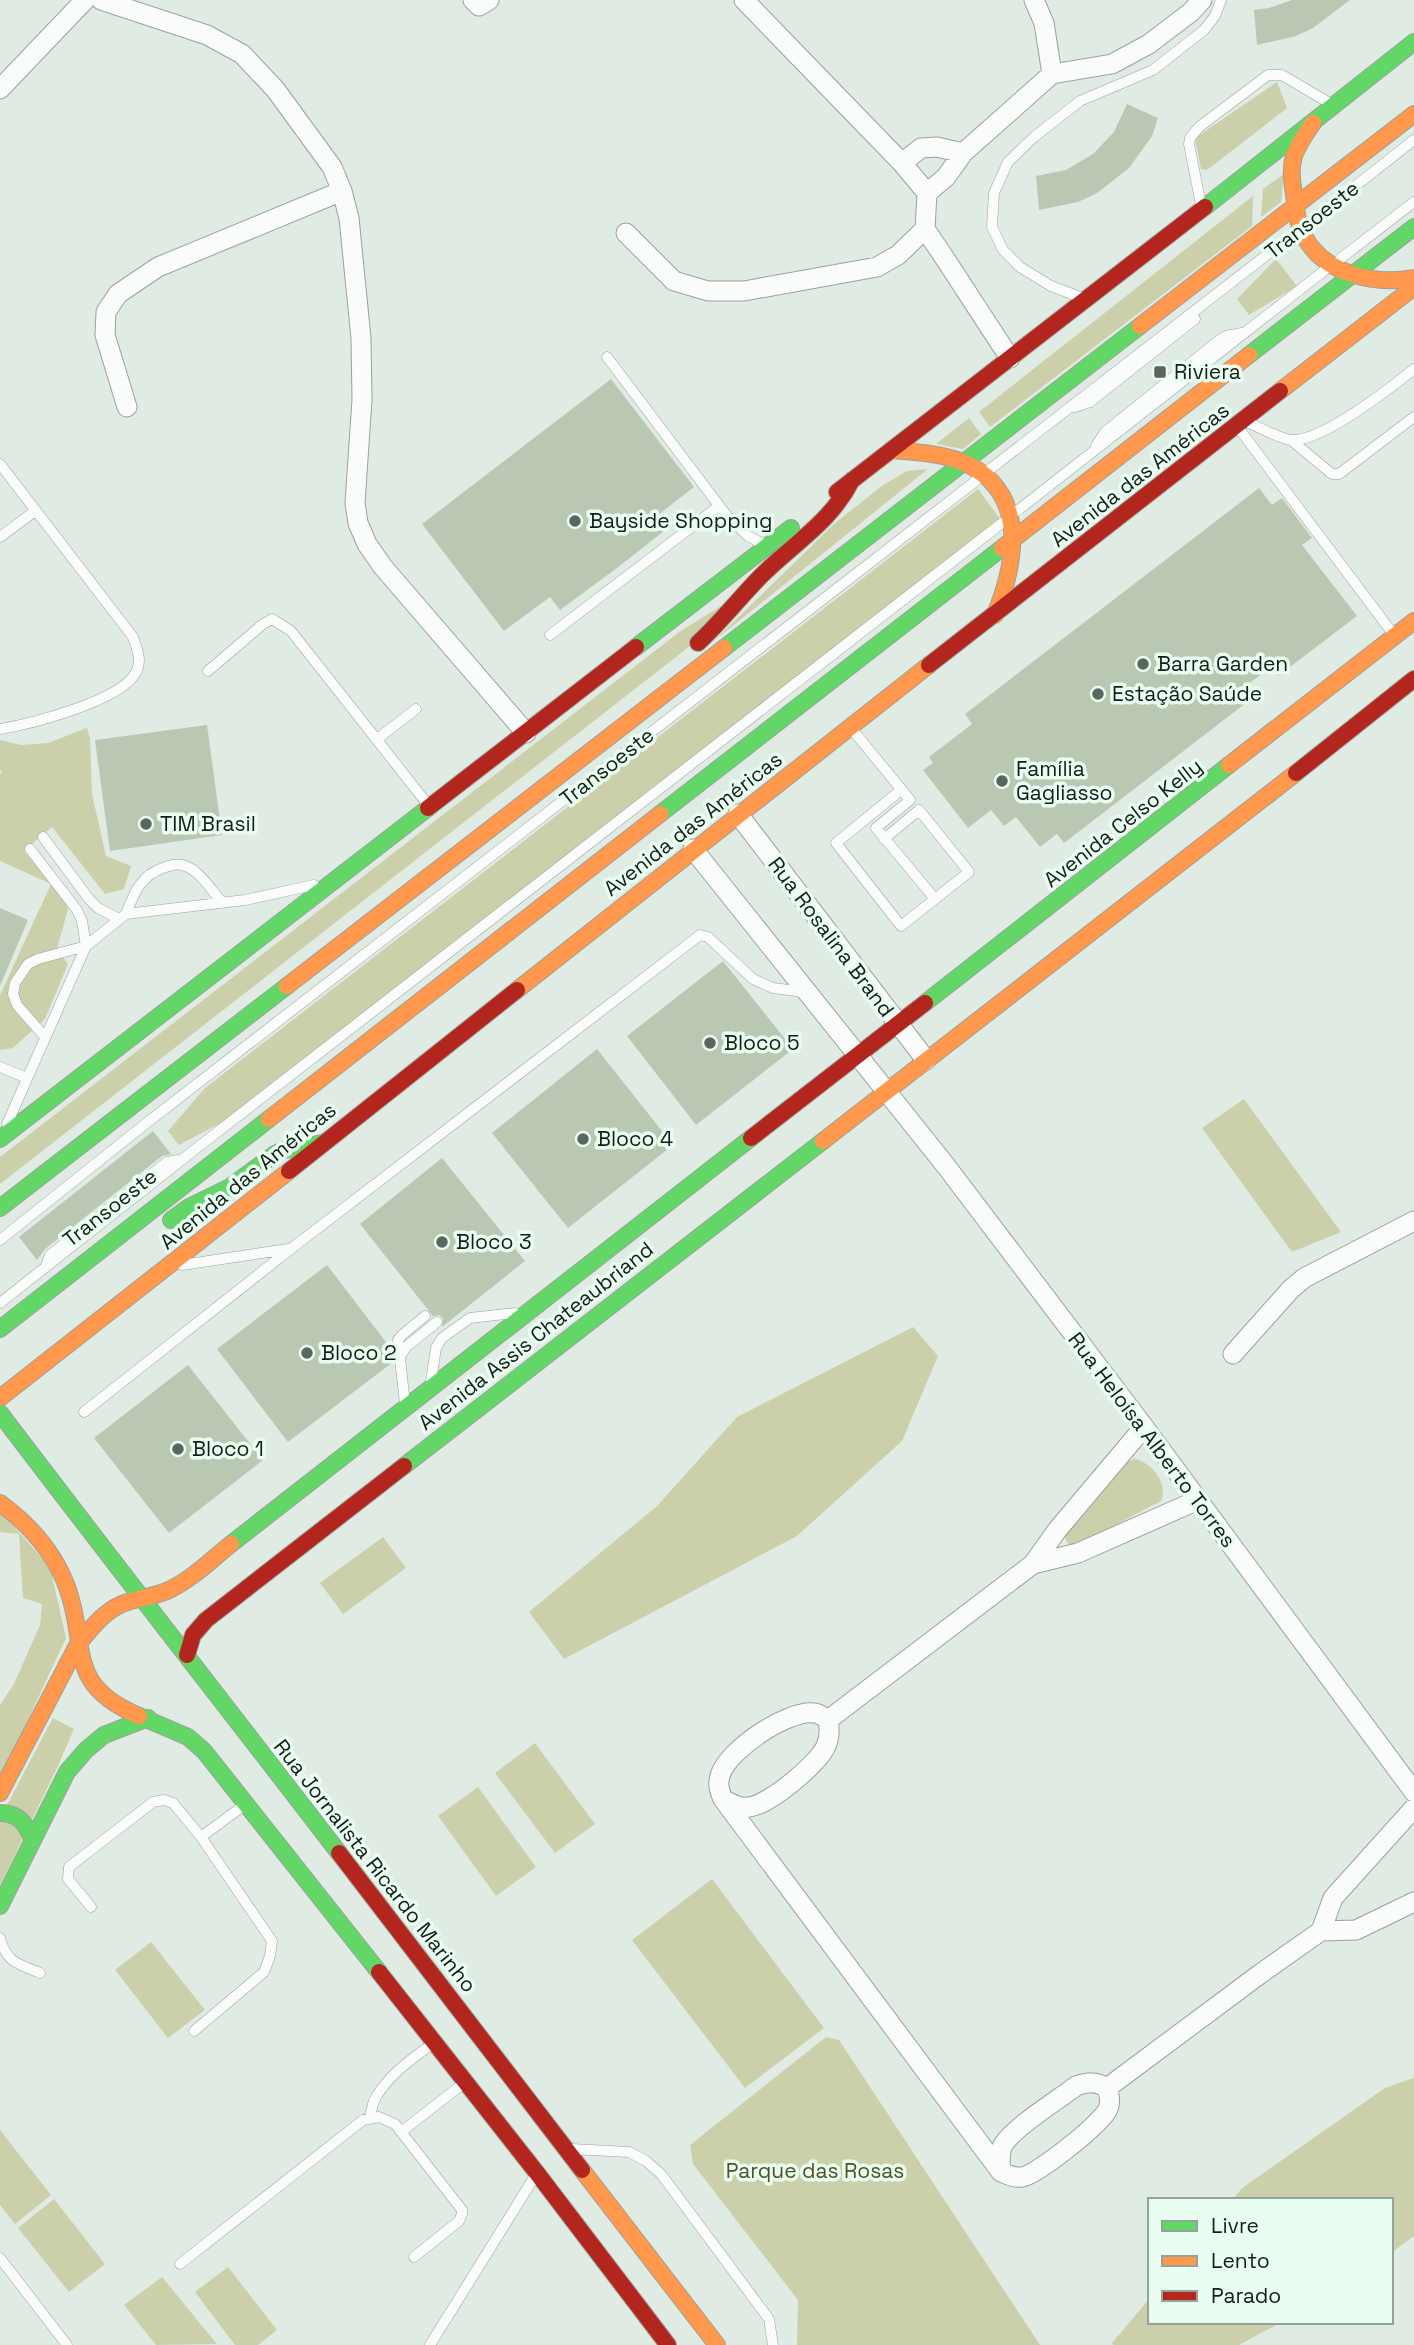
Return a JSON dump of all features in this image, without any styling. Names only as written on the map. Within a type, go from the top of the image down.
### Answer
[{"type":"main road","points":[[0,1139],[1335,106],[1414,42]]},
{"type":"main road","points":[[0,1208],[1414,114]]},
{"type":"main road","points":[[1313,123],[1300,144],[1292,166],[1295,206],[1301,229],[1315,250],[1332,265],[1352,275],[1383,282],[1414,278]]},
{"type":"main road","name":"Avenida das Américas","points":[[0,1329],[8,1315],[118,1238],[1414,227]]},
{"type":"main road","name":"Avenida das Américas","points":[[0,1398],[738,814],[1414,287]]},
{"type":"main road","points":[[891,450],[927,453],[963,463],[983,475],[1001,494],[1011,516],[1014,539],[1007,588],[995,615]]},
{"type":"main road","points":[[682,657],[736,606],[761,576],[837,508],[852,480]]},
{"type":"main road","name":"Avenida Celso Kelly","points":[[856,1056],[1185,808],[1414,621]]},
{"type":"main road","points":[[926,1060],[1206,844],[1253,798],[1414,679]]},
{"type":"main road","points":[[616,732],[625,712],[646,689]]},
{"type":"main road","points":[[1206,844],[1210,827],[1207,820]]},
{"type":"main road","name":"Avenida Assis Chateaubriand","points":[[0,1793],[78,1644],[107,1613],[123,1604],[142,1600],[180,1584],[856,1056]]},
{"type":"main road","name":"Avenida Assis Chateaubriand","points":[[187,1656],[188,1643],[196,1629],[240,1593],[766,1177],[926,1060]]},
{"type":"main road","points":[[118,1238],[162,1225],[189,1206],[230,1187],[284,1150],[322,1143]]},
{"type":"main road","points":[[737,1149],[756,1150]]},
{"type":"main road","name":"Rua Jornalista Ricardo Marinho","points":[[0,1413],[187,1656],[352,1890],[551,2161],[668,2345]]},
{"type":"main road","name":"Rua Jornalista Ricardo Marinho","points":[[0,1503],[34,1531],[56,1564],[71,1601],[78,1644],[92,1684],[121,1709],[148,1718],[190,1738],[204,1751],[465,2082],[551,2161],[717,2345]]},
{"type":"main road","points":[[213,1558],[210,1573],[219,1588],[240,1593]]},
{"type":"main road","points":[[0,1906],[67,1772],[86,1750],[104,1735],[148,1718]]},
{"type":"main road","points":[[0,1813],[15,1814],[22,1819],[33,1840]]},
{"type":"main road","points":[[324,1901],[352,1890]]},
{"type":"street","points":[[0,89],[85,0]]},
{"type":"street","points":[[101,0],[207,35],[243,54],[283,100],[332,167],[349,218],[361,338],[362,400],[355,503],[358,523],[367,544],[383,567],[526,733]]},
{"type":"street","points":[[744,0],[902,163],[927,193],[925,229],[1010,358]]},
{"type":"street","points":[[1034,0],[1044,23],[1052,74]]},
{"type":"street","points":[[927,193],[946,177],[963,153],[1052,74],[1112,64],[1149,44],[1191,12],[1202,0]]},
{"type":"street","points":[[902,163],[922,148],[937,147],[963,153]]},
{"type":"street","points":[[127,407],[105,335],[106,312],[118,294],[158,267],[341,191]]},
{"type":"street","points":[[626,233],[674,281],[708,291],[744,291],[877,267],[898,255],[925,229]]},
{"type":"street","name":"Rua Rosalina Brand","points":[[738,814],[926,1060]]},
{"type":"street","points":[[694,849],[885,1091]]},
{"type":"street","name":"Rua Heloísa Alberto Torres","points":[[885,1091],[946,1166],[1144,1427],[1414,1792]]},
{"type":"street","points":[[1233,1354],[1304,1278],[1414,1221]]},
{"type":"street","points":[[828,1720],[1033,1564],[1144,1427]]},
{"type":"street","points":[[1033,1564],[1078,1553],[1198,1500]]},
{"type":"street","points":[[723,1799],[736,1806],[751,1807],[766,1801],[817,1761],[831,1732],[828,1720],[815,1713],[800,1714],[779,1721],[732,1755],[721,1773],[718,1787],[723,1799],[1001,2172],[1024,2177],[1101,2121],[1109,2108],[1107,2088],[1099,2083],[1088,2082],[1076,2087],[1012,2135],[1003,2146],[1000,2157],[1001,2172]]},
{"type":"street","points":[[1321,1931],[1333,1898],[1414,1808]]},
{"type":"street","points":[[1107,2088],[1321,1931],[1356,1930],[1414,1902]]},
{"type":"lane","points":[[1086,299],[1051,286],[1020,267],[1003,250],[992,227],[994,193],[1008,162],[1034,137],[1080,101],[1153,70],[1204,30],[1215,16],[1222,0]]},
{"type":"lane","points":[[1202,209],[1189,145],[1193,132],[1209,119],[1268,75],[1282,75],[1335,106]]},
{"type":"lane","name":"Transoeste","points":[[0,1240],[32,1222],[134,1141],[144,1125],[1070,408],[1090,402],[1103,393],[1200,315],[1205,303],[1414,140]]},
{"type":"lane","name":"Transoeste","points":[[0,1303],[45,1268],[50,1255],[167,1162],[184,1158],[1095,450],[1105,432],[1217,342],[1226,336],[1246,332],[1414,202]]},
{"type":"lane","points":[[607,356],[719,506],[748,536],[767,546]]},
{"type":"lane","points":[[1291,440],[1311,436],[1331,427],[1414,369]]},
{"type":"lane","points":[[1240,423],[1291,440],[1332,474],[1339,474],[1414,417]]},
{"type":"lane","points":[[1240,423],[1395,637]]},
{"type":"lane","points":[[0,464],[133,637],[140,659],[137,672],[118,691],[58,714],[0,729]]},
{"type":"lane","points":[[550,635],[719,506]]},
{"type":"lane","points":[[0,537],[35,511]]},
{"type":"lane","points":[[208,671],[272,619],[291,631],[430,806]]},
{"type":"lane","points":[[377,739],[416,709]]},
{"type":"lane","points":[[851,728],[910,800],[876,828],[935,900]]},
{"type":"lane","points":[[884,839],[919,810],[969,872],[901,926],[836,844],[901,789]]},
{"type":"lane","points":[[43,837],[98,908],[122,916],[221,901],[245,900],[332,881]]},
{"type":"lane","points":[[0,1139],[86,946],[82,921],[77,910],[30,849]]},
{"type":"lane","points":[[45,1037],[17,1005],[13,994],[15,983],[28,964],[86,946],[122,916],[151,872],[174,864],[185,866],[197,873],[221,901]]},
{"type":"lane","points":[[84,1412],[292,1248],[700,935],[708,937],[753,979],[773,988],[806,992]]},
{"type":"lane","points":[[0,1067],[27,1077]]},
{"type":"lane","points":[[168,1267],[292,1248]]},
{"type":"lane","points":[[430,1389],[436,1348],[442,1338],[470,1318],[529,1311]]},
{"type":"lane","points":[[405,1408],[397,1344],[399,1337],[425,1316]]},
{"type":"lane","points":[[399,1358],[405,1347],[436,1322]]},
{"type":"lane","points":[[91,1907],[68,1879],[69,1867],[153,1802],[164,1800],[173,1803],[201,1837],[272,1941],[264,1972],[194,2031]]},
{"type":"lane","points":[[201,1837],[246,1804]]},
{"type":"lane","points":[[0,1938],[9,1959],[40,1973]]},
{"type":"lane","points":[[370,2118],[373,2102],[384,2086],[434,2042]]},
{"type":"lane","points":[[401,2132],[465,2082]]},
{"type":"lane","points":[[180,2264],[356,2126],[370,2118],[386,2119],[395,2124],[460,2207],[462,2214],[458,2221],[414,2258]]},
{"type":"lane","points":[[430,2345],[551,2161],[629,2152],[646,2161],[660,2174],[769,2319],[773,2345]]},
{"type":"lane","points":[[0,2258],[67,2345]]},
{"type":"green space","points":[[1277,82],[1287,108],[1207,170],[1201,169],[1195,138]]},
{"type":"green space","points":[[1284,174],[1281,202],[1261,217],[1263,189]]},
{"type":"green space","points":[[1253,196],[1252,226],[990,427],[979,412]]},
{"type":"green space","points":[[1276,259],[1297,286],[1249,315],[1237,299]]},
{"type":"green space","points":[[969,418],[981,434],[963,449],[936,444]]},
{"type":"green space","points":[[928,469],[714,641],[834,524],[883,485],[907,471]]},
{"type":"green space","points":[[978,489],[1000,519],[236,1115],[179,1145],[168,1131],[205,1088]]},
{"type":"green space","points":[[734,598],[690,646],[0,1184],[0,1157],[682,630]]},
{"type":"green space","points":[[87,728],[90,738],[92,794],[106,856],[131,866],[124,889],[105,894],[52,827],[24,851],[69,905],[57,949],[68,964],[45,1019],[13,1048],[0,1050],[0,995],[51,884],[0,861],[0,740],[21,745],[48,743]]},
{"type":"green space","points":[[1244,1099],[1341,1232],[1292,1252],[1202,1128]]},
{"type":"green space","points":[[913,1327],[938,1356],[902,1441],[797,1536],[564,1659],[529,1612],[657,1506],[737,1417]]},
{"type":"green space","points":[[1134,1459],[1147,1464],[1161,1481],[1161,1501],[1077,1545],[1069,1545],[1064,1536],[1065,1529],[1127,1462]]},
{"type":"green space","points":[[0,1511],[50,1567],[66,1638],[0,1780],[0,1705],[14,1684],[40,1625],[42,1604],[23,1598],[19,1534],[0,1532]]},
{"type":"green space","points":[[383,1537],[406,1568],[343,1614],[320,1583]]},
{"type":"green space","points":[[53,1718],[74,1729],[0,1885],[0,1818]]},
{"type":"green space","points":[[535,1743],[595,1824],[555,1853],[495,1773]]},
{"type":"green space","points":[[478,1787],[536,1867],[496,1896],[438,1816]]},
{"type":"green space","points":[[712,1879],[824,2028],[745,2088],[632,1940]]},
{"type":"green space","points":[[151,1942],[205,2010],[168,2038],[115,1970]]},
{"type":"green space","name":"Parque das Rosas","points":[[826,2037],[839,2040],[1040,2345],[797,2345],[798,2300],[693,2164],[690,2145]]},
{"type":"green space","points":[[1414,2078],[1414,2236],[1393,2252],[1393,2198],[1234,2198],[1242,2188],[1385,2088]]},
{"type":"green space","points":[[0,2130],[51,2195],[15,2224],[0,2205]]},
{"type":"green space","points":[[54,2199],[105,2264],[69,2292],[18,2228]]},
{"type":"green space","points":[[228,2267],[277,2330],[258,2345],[235,2345],[195,2292]]},
{"type":"green space","points":[[162,2277],[217,2344],[156,2345],[124,2305]]},
{"type":"green space","points":[[1148,2300],[1148,2324],[1278,2324],[1239,2345],[1112,2343]]},
{"type":"building","points":[[1292,0],[1350,0],[1313,28],[1296,36],[1257,45],[1254,10]]},
{"type":"building","points":[[1127,104],[1158,118],[1152,136],[1129,168],[1097,193],[1078,202],[1039,210],[1036,176],[1066,170],[1093,154],[1114,132]]},
{"type":"building","name":"Bayside Shopping","points":[[611,379],[694,487],[654,518],[664,531],[617,568],[560,610],[550,597],[504,631],[422,524]]},
{"type":"building","name":"Barra Garden","points":[[1259,488],[1272,505],[1282,498],[1312,538],[1302,545],[1357,616],[1278,676],[1271,667],[1247,685],[1255,696],[1064,843],[1057,834],[1040,847],[1016,817],[1004,826],[991,810],[968,828],[923,770],[933,763],[929,757],[972,724],[965,714]]},
{"type":"building","points":[[207,725],[222,835],[110,851],[95,740]]},
{"type":"building","points":[[0,908],[28,920],[0,986]]},
{"type":"building","name":"Bloco 5","points":[[723,961],[793,1049],[696,1125],[627,1036]]},
{"type":"building","name":"Bloco 4","points":[[597,1049],[673,1145],[568,1228],[492,1133]]},
{"type":"building","points":[[153,1131],[171,1154],[162,1156],[45,1249],[37,1260],[19,1237]]},
{"type":"building","name":"Bloco 3","points":[[442,1158],[525,1261],[442,1327],[443,1318],[439,1315],[433,1316],[360,1224]]},
{"type":"building","name":"Bloco 2","points":[[327,1265],[392,1350],[393,1362],[288,1442],[217,1349]]},
{"type":"building","name":"Bloco 1","points":[[188,1365],[263,1460],[169,1533],[94,1438]]},
{"type":"traffic: fast","points":[[1205,207],[1414,42]]},
{"type":"traffic: fast","points":[[1249,355],[1414,227]]},
{"type":"traffic: fast","points":[[724,648],[1140,326]]},
{"type":"traffic: fast","points":[[636,647],[791,528]]},
{"type":"traffic: fast","points":[[660,814],[1002,548]]},
{"type":"traffic: fast","points":[[925,1003],[1229,765]]},
{"type":"traffic: fast","points":[[0,1139],[428,808]]},
{"type":"traffic: fast","points":[[0,1208],[287,986]]},
{"type":"traffic: fast","points":[[0,1329],[269,1119]]},
{"type":"traffic: fast","points":[[231,1544],[751,1138]]},
{"type":"traffic: fast","points":[[404,1466],[823,1141]]},
{"type":"traffic: fast","points":[[171,1220],[189,1207],[230,1187],[275,1154],[322,1143]]},
{"type":"traffic: fast","points":[[0,1413],[339,1853]]},
{"type":"traffic: fast","points":[[139,1716],[188,1737],[204,1751],[379,1972]]},
{"type":"traffic: fast","points":[[0,1906],[67,1772],[86,1750],[104,1735],[148,1718]]},
{"type":"traffic: fast","points":[[0,1813],[21,1820],[33,1840]]},
{"type":"traffic: slow","points":[[1140,326],[1414,114]]},
{"type":"traffic: slow","points":[[1313,123],[1298,147],[1292,166],[1296,210],[1304,236],[1325,260],[1352,274],[1383,280],[1414,278]]},
{"type":"traffic: slow","points":[[1280,391],[1414,287]]},
{"type":"traffic: slow","points":[[1002,548],[1249,355]]},
{"type":"traffic: slow","points":[[891,450],[952,458],[982,473],[998,489],[1012,528],[1012,549],[1009,572],[995,615]]},
{"type":"traffic: slow","points":[[1229,765],[1414,621]]},
{"type":"traffic: slow","points":[[287,986],[724,648]]},
{"type":"traffic: slow","points":[[517,990],[929,665]]},
{"type":"traffic: slow","points":[[823,1141],[1296,773]]},
{"type":"traffic: slow","points":[[269,1119],[660,814]]},
{"type":"traffic: slow","points":[[0,1398],[289,1171]]},
{"type":"traffic: slow","points":[[0,1503],[40,1540],[62,1574],[89,1677],[99,1691],[115,1704],[139,1716]]},
{"type":"traffic: slow","points":[[0,1793],[78,1644],[103,1616],[122,1604],[177,1586],[231,1544]]},
{"type":"traffic: slow","points":[[582,2170],[717,2345]]},
{"type":"traffic: jam","points":[[837,492],[1205,207]]},
{"type":"traffic: jam","points":[[929,665],[1280,391]]},
{"type":"traffic: jam","points":[[698,643],[762,575],[823,520],[852,480]]},
{"type":"traffic: jam","points":[[428,808],[636,647]]},
{"type":"traffic: jam","points":[[1296,773],[1414,679]]},
{"type":"traffic: jam","points":[[289,1171],[517,990]]},
{"type":"traffic: jam","points":[[751,1138],[925,1003]]},
{"type":"traffic: jam","points":[[187,1655],[193,1635],[206,1620],[404,1466]]},
{"type":"traffic: jam","points":[[339,1853],[582,2170]]},
{"type":"traffic: jam","points":[[379,1972],[668,2345]]},
{"type":"place","name":"Riviera","points":[[1160,372]]},
{"type":"place","name":"Bayside Shopping","points":[[575,521]]},
{"type":"place","name":"Barra Garden","points":[[1143,664]]},
{"type":"place","name":"Estação Saúde","points":[[1098,694]]},
{"type":"place","name":"Família Gagliasso","points":[[1002,781]]},
{"type":"place","name":"TIM Brasil","points":[[146,824]]},
{"type":"place","name":"Bloco 5","points":[[710,1043]]},
{"type":"place","name":"Bloco 4","points":[[583,1139]]},
{"type":"place","name":"Bloco 3","points":[[442,1242]]},
{"type":"place","name":"Bloco 2","points":[[307,1353]]},
{"type":"place","name":"Bloco 1","points":[[178,1449]]}]
